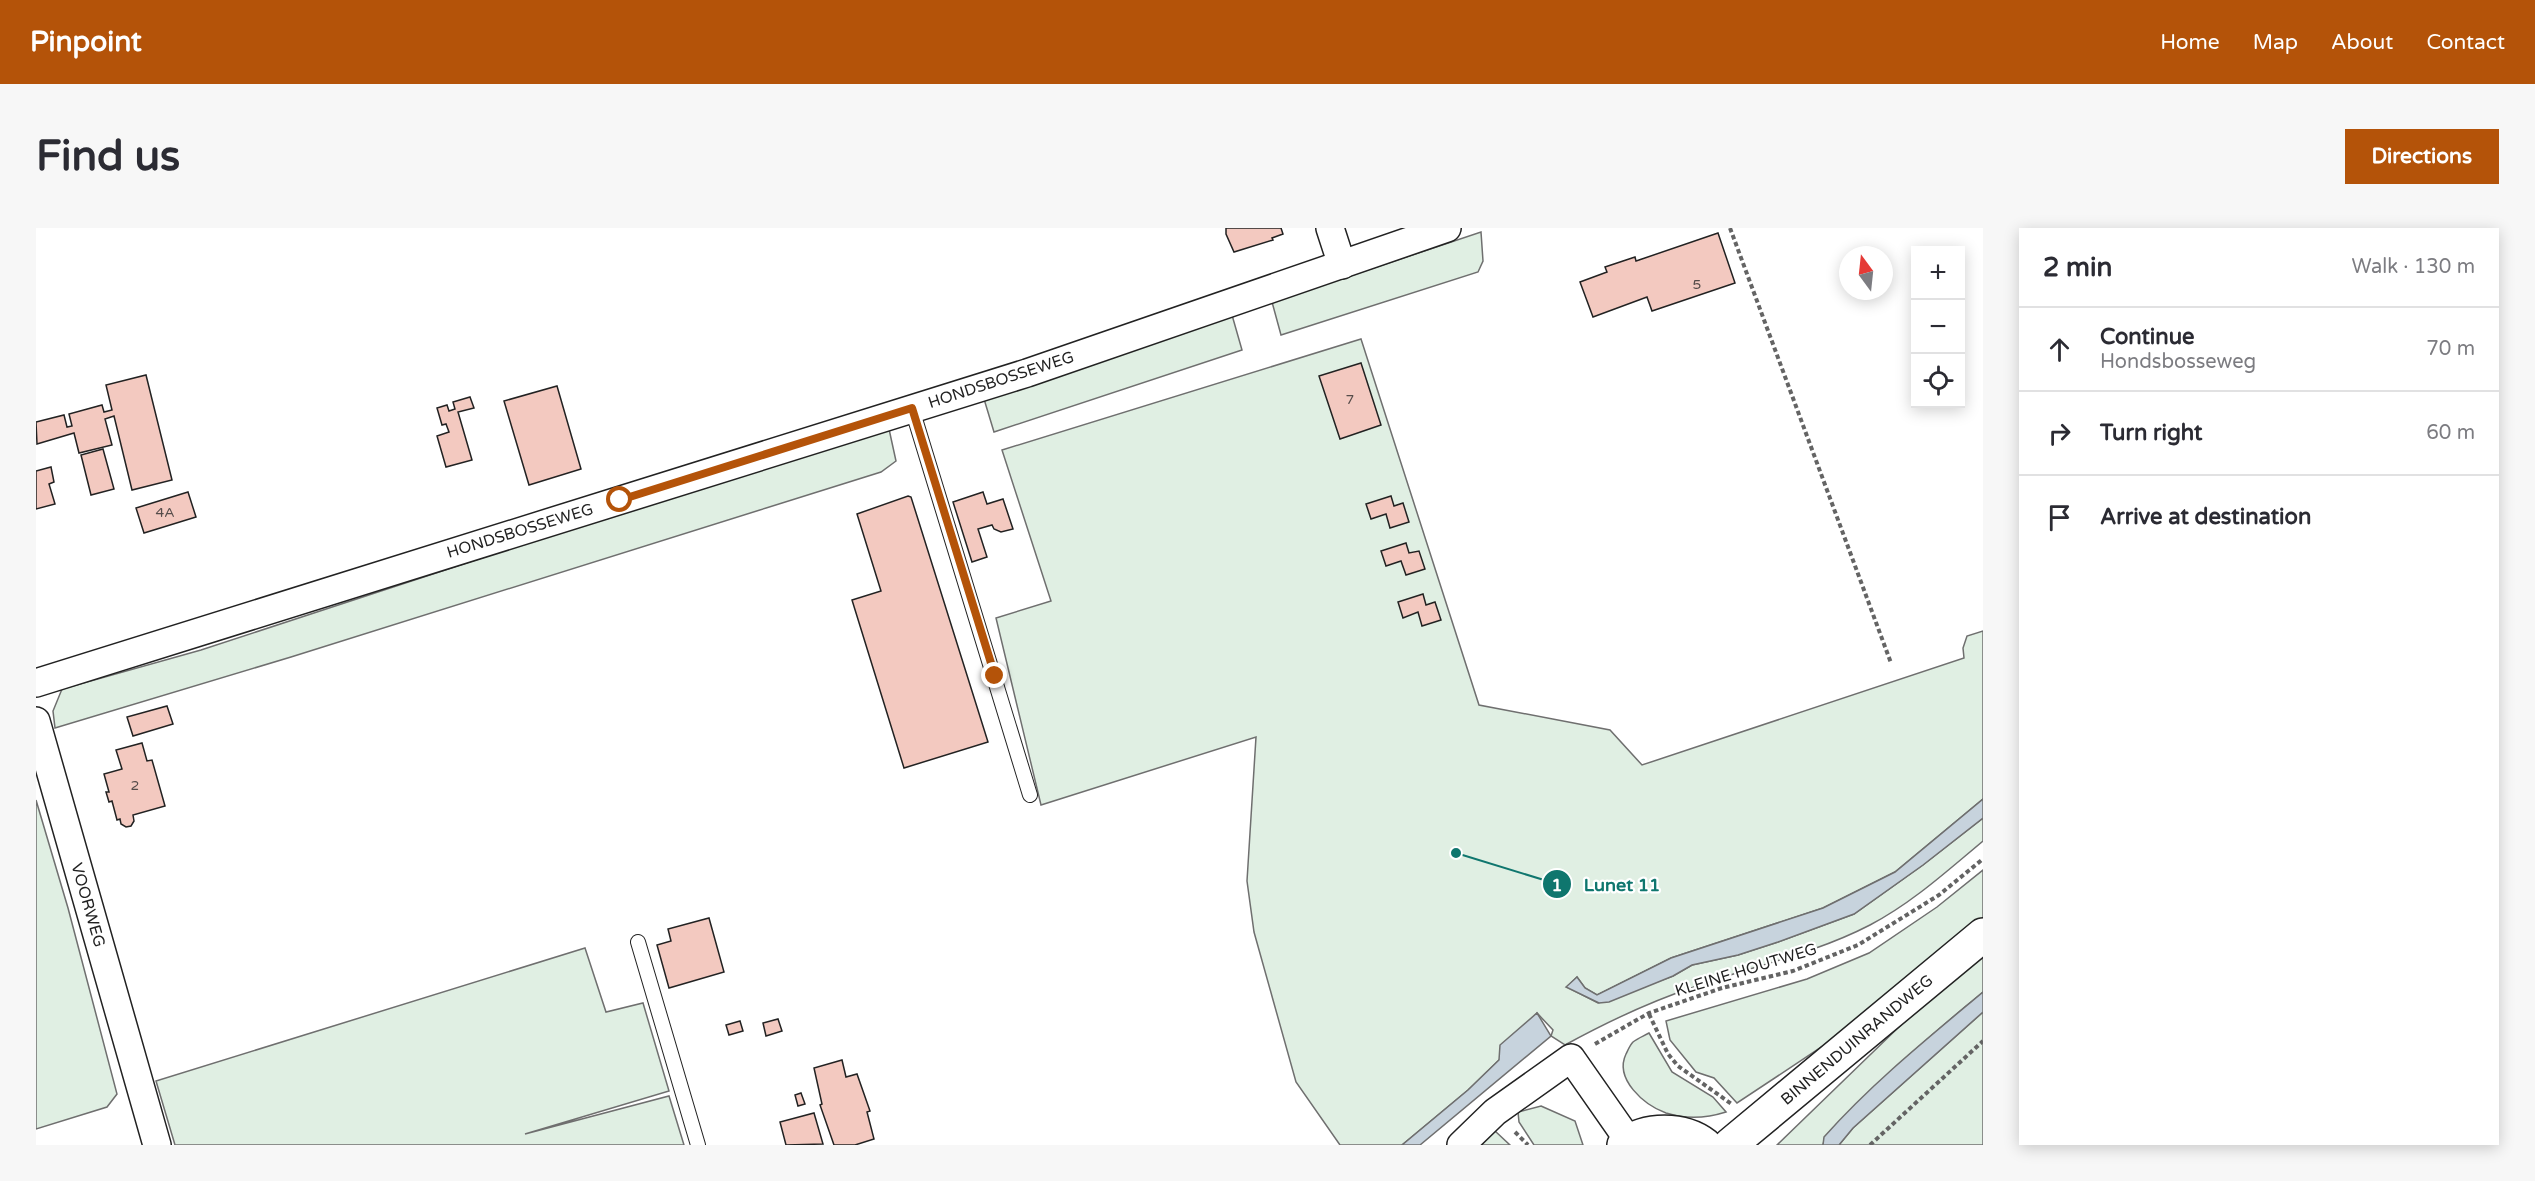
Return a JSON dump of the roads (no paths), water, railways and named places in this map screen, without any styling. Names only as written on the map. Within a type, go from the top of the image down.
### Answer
[{"type":"main road","name":"BINNENDUINRANDWEG","points":[[1741,1136],[1983,936]]},
{"type":"main road","points":[[1627,1143],[1652,1132],[1676,1133],[1699,1140],[1705,1145]]},
{"type":"street","points":[[1330,228],[1342,266]]},
{"type":"street","name":"HONDSBOSSEWEG","points":[[36,683],[1027,373],[1342,266],[1446,228]]},
{"type":"street","name":"VOORWEG","points":[[36,721],[157,1145]]},
{"type":"street","points":[[1461,1145],[1495,1112],[1571,1058],[1627,1143]]},
{"type":"lane","points":[[912,408],[1030,795]]},
{"type":"lane","points":[[638,942],[698,1145]]},
{"type":"place","name":"Lunet 11","points":[[1456,853]]}]
